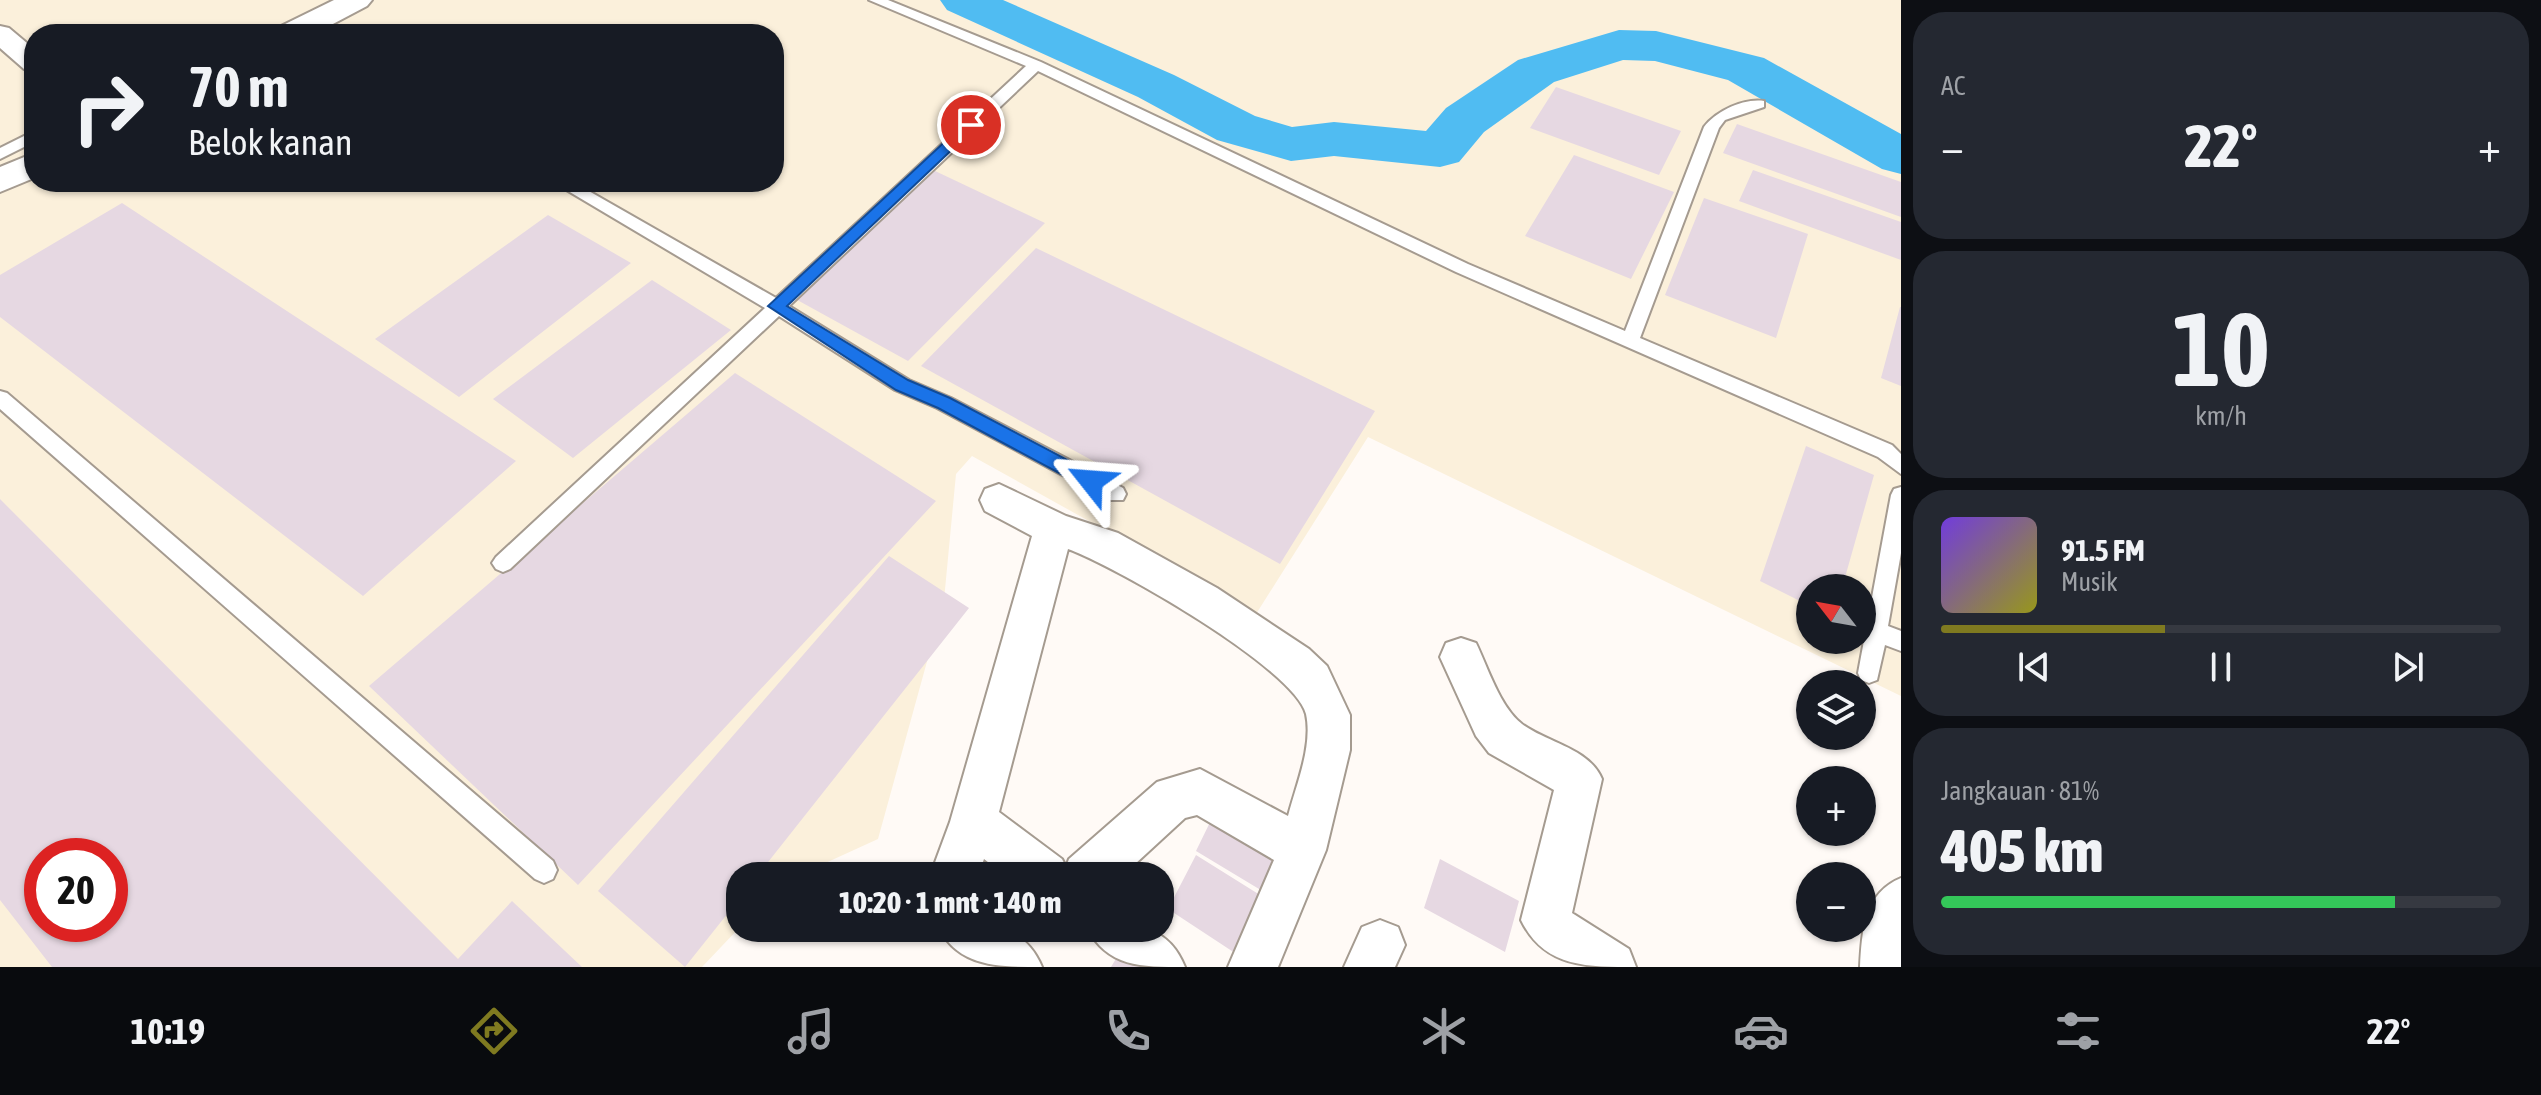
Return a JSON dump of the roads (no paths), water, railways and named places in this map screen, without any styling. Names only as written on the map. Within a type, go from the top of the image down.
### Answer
[{"type":"street","points":[[314,24],[357,0]]},
{"type":"street","points":[[0,34],[24,54]]},
{"type":"street","points":[[0,181],[24,169]]},
{"type":"street","points":[[999,500],[1054,528],[1104,545],[1203,601],[1294,663],[1322,695],[1328,715],[1328,750],[1302,850],[1253,967]]},
{"type":"street","points":[[959,862],[973,822],[1054,528]]},
{"type":"street","points":[[1461,657],[1492,721],[1505,738],[1579,779],[1546,920],[1551,928],[1611,967]]},
{"type":"street","points":[[1102,862],[1173,798],[1200,792],[1302,850]]},
{"type":"street","points":[[973,822],[1026,862]]},
{"type":"street","points":[[1885,967],[1887,925],[1901,902]]},
{"type":"street","points":[[983,942],[1017,967]]},
{"type":"street","points":[[1129,942],[1160,967]]},
{"type":"lane","points":[[876,0],[1036,65],[1462,268],[1885,451],[1901,466]]},
{"type":"lane","points":[[503,563],[1036,65]]},
{"type":"lane","points":[[1630,341],[1712,127],[1720,117],[1759,104]]},
{"type":"lane","points":[[0,154],[24,141]]},
{"type":"lane","points":[[578,192],[776,306],[902,385],[944,403],[1116,494]]},
{"type":"lane","points":[[0,398],[544,870]]},
{"type":"lane","points":[[1901,495],[1876,631],[1901,641]]},
{"type":"waterway","points":[[964,0],[1156,86],[1236,128],[1291,144],[1334,139],[1440,150],[1465,120],[1536,71],[1619,45],[1656,46],[1746,69],[1901,157]]}]
